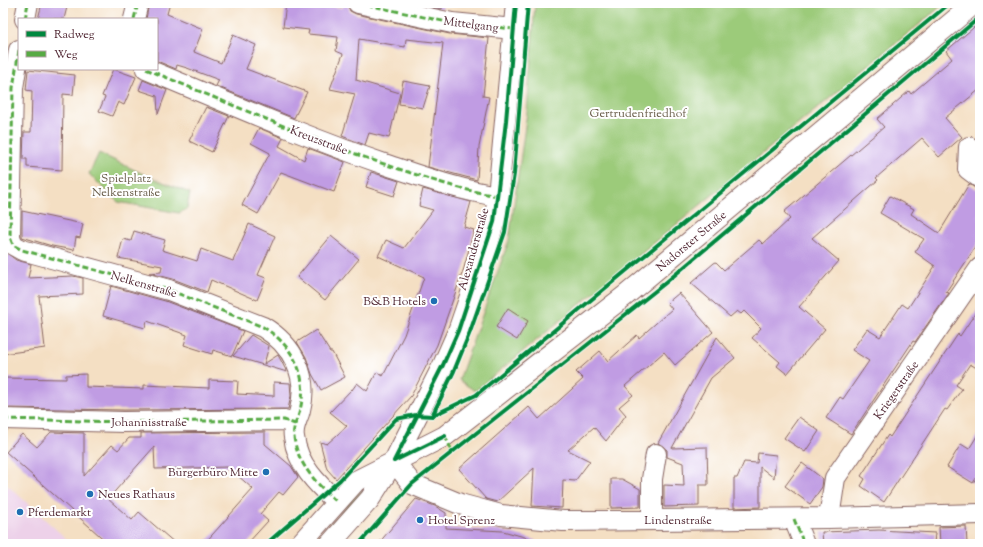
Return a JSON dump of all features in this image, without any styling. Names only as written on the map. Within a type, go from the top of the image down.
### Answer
[{"type":"street","points":[[25,18],[28,3]]},
{"type":"street","points":[[134,18],[138,3]]},
{"type":"street","name":"Mittelgang","points":[[358,3],[452,23],[514,29]]},
{"type":"street","name":"Alexanderstraße","points":[[330,544],[370,499],[394,461],[443,365],[458,331],[485,253],[494,222],[488,195],[514,29],[516,3]]},
{"type":"street","name":"Nadorster Straße","points":[[300,544],[356,481],[444,436],[626,295],[975,3]]},
{"type":"street","name":"Nelkenstraße","points":[[18,56],[13,88],[7,166],[10,237],[13,245],[22,250],[169,290],[263,327],[275,334],[293,355],[300,374],[303,398],[295,424],[294,437],[302,461],[310,475],[337,502]]},
{"type":"street","name":"Kreuzstraße","points":[[148,70],[302,134],[433,180],[488,195]]},
{"type":"street","points":[[969,148],[968,169],[980,178]]},
{"type":"street","name":"Kriegerstraße","points":[[829,518],[835,478],[980,268]]},
{"type":"street","name":"Johannisstraße","points":[[3,419],[124,422],[284,420],[295,424]]},
{"type":"street","points":[[652,520],[652,479],[656,454]]},
{"type":"street","name":"Lindenstraße","points":[[394,461],[412,484],[460,504],[492,514],[563,521],[794,519],[980,514]]},
{"type":"street","points":[[794,519],[804,544]]},
{"type":"shaded area","name":"Pferdemarkt","points":[[3,482],[15,492],[72,544],[3,544]]},
{"type":"green space","name":"Gertrudenfriedhof","points":[[535,3],[945,3],[475,391],[459,380],[509,240],[527,112]]},
{"type":"green space","name":"Spielplatz Nelkenstraße","points":[[99,153],[143,174],[190,193],[187,209],[179,213],[118,202],[89,174]]},
{"type":"green space","points":[[365,488],[366,491],[319,544],[312,544],[359,492]]},
{"type":"building","points":[[42,3],[68,3],[64,18],[38,18]]},
{"type":"building","points":[[149,3],[170,3],[167,14],[203,29],[194,52],[221,63],[233,35],[256,45],[246,69],[307,92],[294,118],[216,86],[219,80],[187,68],[177,65],[176,69],[158,61],[158,18],[146,18]]},
{"type":"building","points":[[286,3],[310,3],[342,8],[343,3],[347,3],[350,11],[356,14],[450,34],[489,38],[483,96],[489,97],[479,147],[477,180],[428,167],[443,43],[406,39],[405,47],[359,39],[356,80],[400,93],[389,138],[369,133],[365,145],[342,136],[355,94],[330,89],[343,54],[336,51],[338,37],[308,34],[309,30],[283,27]]},
{"type":"building","points":[[413,3],[443,3],[442,9]]},
{"type":"building","points":[[980,22],[980,89],[945,118],[962,137],[939,157],[922,138],[876,178],[878,180],[812,238],[839,261],[799,307],[825,329],[787,374],[777,366],[780,362],[752,338],[761,328],[744,311],[741,314],[737,311],[730,317],[691,283],[714,263],[716,262],[724,270],[759,240],[763,244],[790,219],[784,212],[884,127],[877,119],[909,91],[911,94],[952,59],[946,51]]},
{"type":"building","points":[[28,70],[75,75],[73,95],[63,94],[62,170],[27,167],[27,159],[23,159],[24,132],[31,132],[32,91],[26,90]]},
{"type":"building","points":[[113,70],[136,77],[124,105],[118,102],[112,116],[99,111],[105,97],[102,96]]},
{"type":"building","points":[[143,80],[167,90],[158,114],[157,96],[139,90]]},
{"type":"building","points":[[403,81],[430,86],[423,108],[399,104]]},
{"type":"building","points":[[206,107],[229,116],[212,152],[189,141]]},
{"type":"building","points":[[259,128],[283,138],[279,146],[304,160],[308,148],[345,162],[334,192],[281,172],[258,214],[242,205],[270,153],[251,143]]},
{"type":"building","points":[[371,172],[399,181],[394,196],[366,187]]},
{"type":"building","points":[[969,184],[980,191],[980,240],[946,292],[949,293],[915,342],[913,341],[851,434],[826,418],[840,397],[843,399],[869,361],[852,350],[867,329],[880,337],[902,304],[908,308],[935,266],[915,252],[924,239],[880,213],[890,196],[914,209],[911,214],[939,233]]},
{"type":"building","points":[[423,189],[471,202],[464,227],[474,230],[464,268],[437,345],[411,396],[336,479],[327,469],[320,442],[327,444],[347,426],[330,412],[357,383],[367,391],[377,372],[383,376],[404,335],[424,277],[378,256],[386,240],[404,248],[433,210],[419,206]]},
{"type":"building","points":[[22,211],[83,224],[80,238],[76,237],[74,250],[52,246],[22,237]]},
{"type":"building","points":[[249,224],[275,236],[258,275],[266,278],[257,300],[211,280],[207,292],[173,279],[149,273],[161,272],[162,266],[118,258],[123,239],[131,241],[134,231],[165,240],[162,250],[197,261],[201,249],[233,261]]},
{"type":"building","points":[[331,236],[359,259],[325,300],[297,277]]},
{"type":"building","points":[[3,250],[16,260],[31,264],[28,278],[73,276],[83,278],[83,294],[39,296],[45,348],[3,354]]},
{"type":"building","points":[[111,286],[165,301],[243,331],[232,356],[213,350],[212,354],[184,345],[187,335],[147,321],[145,328],[103,316]]},
{"type":"building","points":[[679,293],[713,332],[675,365],[664,352],[625,386],[633,395],[619,407],[626,415],[606,441],[594,427],[568,450],[590,461],[575,481],[563,480],[562,508],[532,506],[534,468],[497,502],[486,499],[459,469],[529,407],[539,419],[583,379],[576,372],[600,351],[608,361],[637,335],[639,338],[672,309],[667,303]]},
{"type":"building","points":[[980,306],[980,370],[970,364],[956,385],[962,389],[947,410],[945,409],[884,502],[861,486],[865,479],[861,476],[888,435],[890,437],[958,334],[960,336]]},
{"type":"building","points":[[508,308],[528,321],[517,340],[496,327]]},
{"type":"building","points":[[316,330],[330,352],[332,352],[345,377],[321,390],[312,374],[306,357],[297,342]]},
{"type":"building","points":[[251,335],[269,346],[264,364],[278,355],[287,372],[233,356]]},
{"type":"building","points":[[717,337],[735,358],[711,378],[672,448],[707,447],[708,485],[699,485],[699,506],[664,507],[664,485],[684,486],[683,463],[667,457],[667,450],[658,443]]},
{"type":"building","points":[[86,374],[86,387],[144,389],[144,385],[209,388],[209,380],[238,381],[237,394],[274,396],[274,382],[290,383],[291,396],[288,409],[124,410],[3,408],[3,378],[66,379],[66,375]]},
{"type":"building","points":[[799,417],[819,431],[805,452],[784,438]]},
{"type":"building","points":[[980,431],[980,472],[973,483],[947,467],[961,444],[969,449]]},
{"type":"building","points":[[51,432],[84,433],[84,476],[112,445],[118,450],[129,438],[141,438],[141,433],[265,432],[265,444],[291,466],[298,477],[283,495],[279,492],[260,514],[268,521],[247,544],[204,544],[253,489],[228,467],[155,469],[154,447],[108,499],[132,520],[139,512],[176,544],[109,544],[6,452],[22,434],[37,447]]},
{"type":"building","points":[[758,453],[776,455],[774,478],[760,467],[760,507],[734,508],[734,478],[737,478],[744,462],[757,463]]},
{"type":"building","points":[[802,463],[823,479],[822,487],[810,504],[785,486]]},
{"type":"building","points":[[611,479],[622,479],[640,489],[640,507],[611,508]]},
{"type":"building","name":"Hotel Sprenz","points":[[416,499],[435,506],[446,513],[446,528],[503,531],[535,540],[535,544],[378,544]]},
{"type":"building","points":[[966,526],[967,544],[940,544],[939,527]]},
{"type":"building","points":[[879,530],[935,533],[934,544],[823,544],[822,532]]},
{"type":"marked path","points":[[25,18],[28,3]]},
{"type":"marked path","points":[[134,18],[138,3]]},
{"type":"marked path","points":[[358,3],[452,23],[514,29]]},
{"type":"marked path","points":[[18,56],[13,88],[10,237],[13,245],[22,250],[169,290],[263,327],[274,334],[290,352],[296,362],[300,374],[302,397],[300,410],[294,426],[296,447],[299,456],[315,481],[337,502]]},
{"type":"marked path","points":[[148,70],[266,119],[356,154],[441,183],[498,196]]},
{"type":"marked path","points":[[3,419],[124,422],[284,420],[295,424]]},
{"type":"marked path","points":[[445,436],[453,453]]},
{"type":"marked path","points":[[794,519],[804,544]]},
{"type":"cycle path","points":[[394,461],[443,365],[458,331],[494,222],[506,121],[516,3]]},
{"type":"cycle path","points":[[432,416],[454,371],[470,332],[505,232],[514,174],[528,3]]},
{"type":"cycle path","points":[[266,544],[340,480],[396,419],[416,415],[432,416],[476,395],[950,3]]},
{"type":"cycle path","points":[[359,544],[412,484],[664,284],[980,17]]},
{"type":"cycle path","points":[[394,461],[445,436]]},
{"type":"place","name":"B&B Hotels","points":[[434,301]]},
{"type":"place","name":"Bürgerbüro Mitte","points":[[266,472]]},
{"type":"place","name":"Neues Rathaus","points":[[90,494]]},
{"type":"place","name":"Pferdemarkt","points":[[20,512]]},
{"type":"place","name":"Hotel Sprenz","points":[[420,520]]}]
